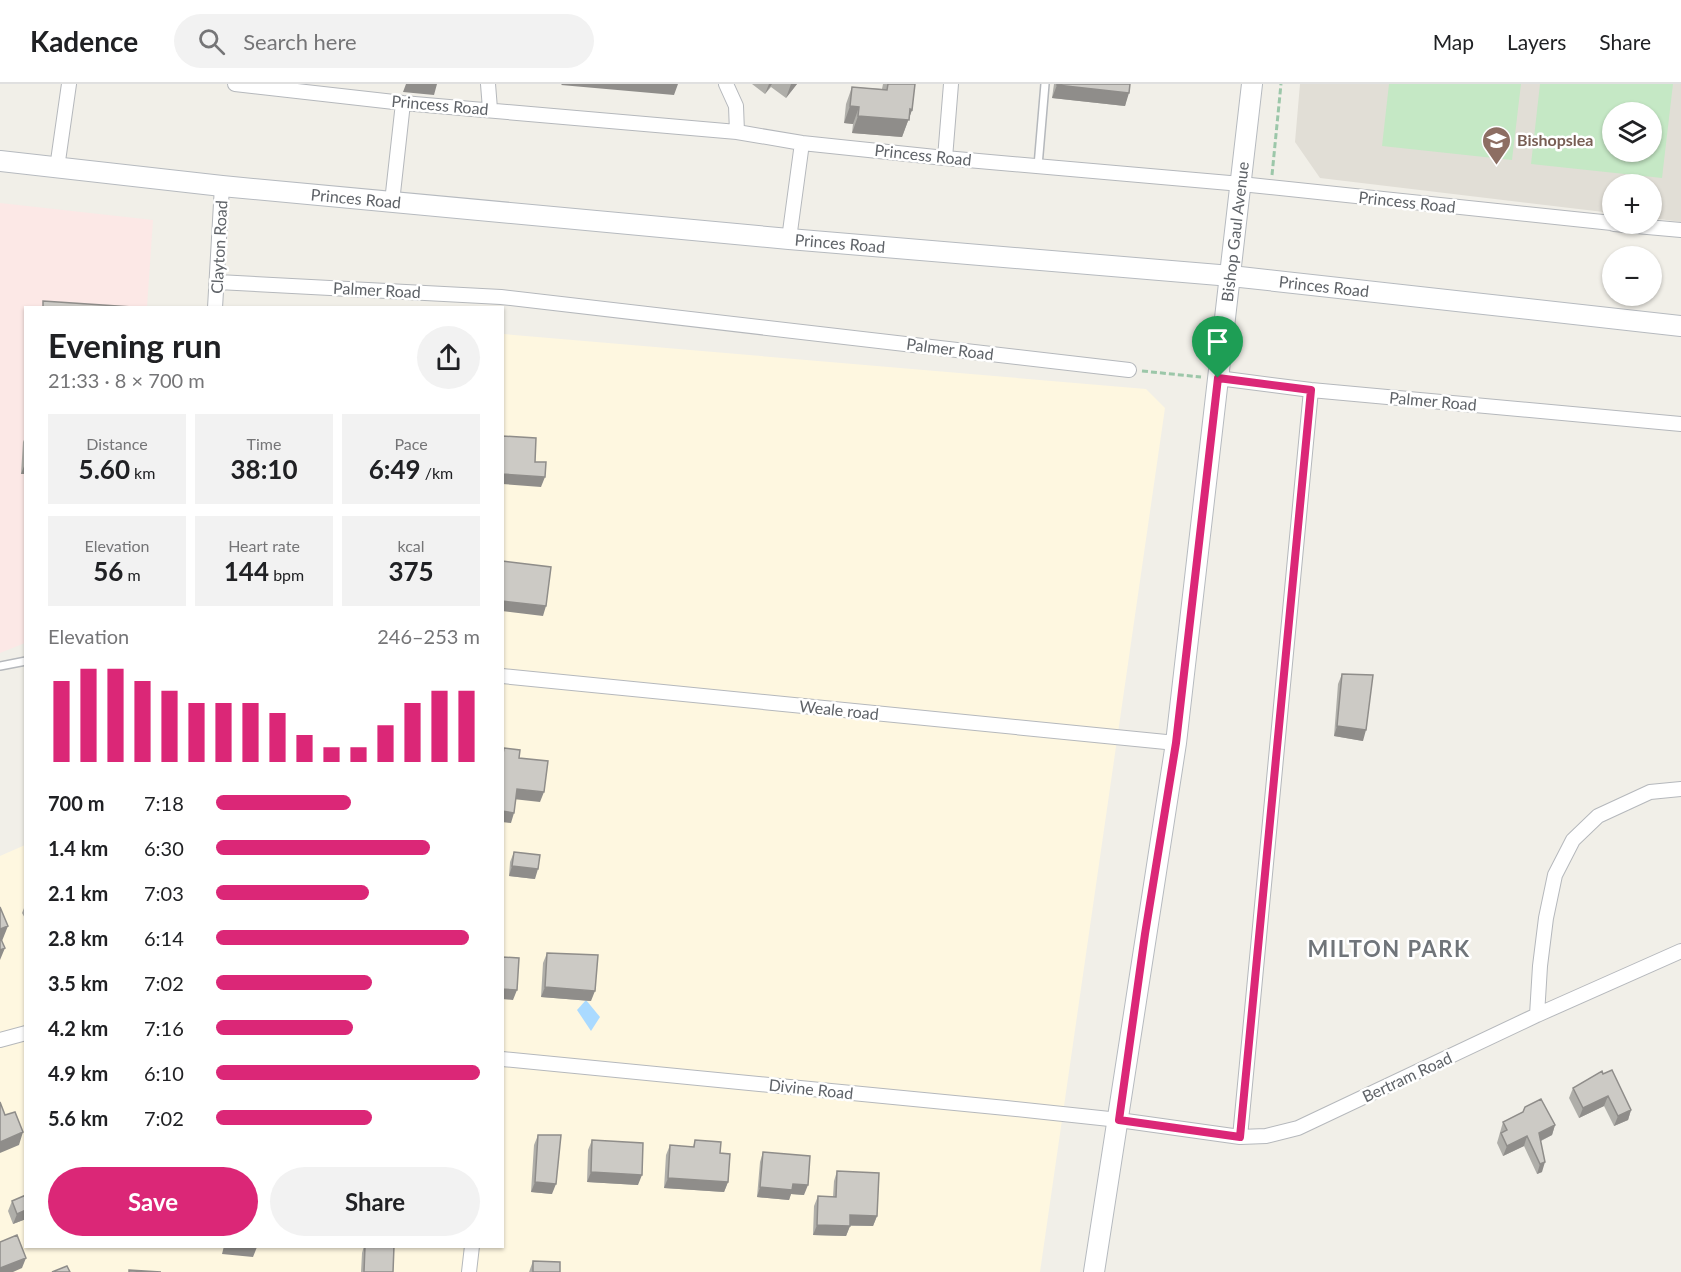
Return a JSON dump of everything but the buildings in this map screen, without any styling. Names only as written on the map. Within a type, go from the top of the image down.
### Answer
[{"type":"main road","name":"Bishop Gaul Avenue","points":[[1094,1272],[1176,743],[1252,84]]},
{"type":"main road","name":"Princes Road","points":[[0,160],[222,186],[789,239],[1231,276],[1681,326]]},
{"type":"street","points":[[57,168],[69,84]]},
{"type":"street","name":"Princess Road","points":[[235,84],[403,103],[737,132],[802,143],[945,158],[1241,184],[1602,222]]},
{"type":"street","points":[[488,84],[490,109]]},
{"type":"street","points":[[726,84],[736,106],[737,132]]},
{"type":"street","points":[[945,158],[951,84]]},
{"type":"street","points":[[392,202],[403,103]]},
{"type":"street","points":[[789,239],[802,143]]},
{"type":"street","name":"Clayton Road","points":[[215,306],[222,186]]},
{"type":"street","name":"Princess Road","points":[[1662,228],[1681,230]]},
{"type":"street","name":"Palmer Road","points":[[218,282],[501,297],[1129,370]]},
{"type":"street","name":"Palmer Road","points":[[1218,378],[1311,390],[1681,424]]},
{"type":"street","points":[[1240,1137],[1311,390]]},
{"type":"street","name":"Weale road","points":[[504,676],[1176,743]]},
{"type":"street","points":[[1537,1015],[1540,966],[1552,886],[1555,875],[1573,840],[1598,816],[1650,792],[1681,789]]},
{"type":"street","name":"Bertram Road","points":[[1119,1120],[1240,1137],[1266,1136],[1298,1128],[1537,1015],[1681,951]]},
{"type":"street","points":[[0,1040],[24,1034]]},
{"type":"street","name":"Divine Road","points":[[504,1059],[1119,1120]]},
{"type":"street","points":[[470,1272],[472,1248]]},
{"type":"lane","points":[[1038,166],[1045,84]]},
{"type":"lane","points":[[0,666],[24,661]]},
{"type":"path","points":[[1271,188],[1281,84]]},
{"type":"path","points":[[1129,370],[1218,378]]},
{"type":"shaded area","name":"Bishopslea","points":[[1300,84],[1681,84],[1681,222],[1662,219],[1662,174],[1602,174],[1602,212],[1320,178],[1295,142]]},
{"type":"shaded area","points":[[0,203],[153,220],[147,306],[24,306],[24,643],[0,653]]},
{"type":"shaded area","points":[[504,334],[1146,389],[1165,408],[1040,1272],[0,1272],[0,856],[24,845],[24,1248],[504,1248]]},
{"type":"green space","points":[[1389,84],[1521,84],[1512,160],[1382,146]]},
{"type":"green space","points":[[1540,84],[1673,84],[1662,178],[1662,174],[1625,174],[1531,164]]},
{"type":"water","points":[[586,1000],[600,1017],[591,1031],[577,1010]]},
{"type":"place","name":"Bishopslea","points":[[1496,166]]},
{"type":"district","name":"MILTON PARK","points":[[1389,949]]},
{"type":"route","points":[[1218,378],[1311,390],[1240,1137],[1119,1120],[1145,934],[1176,743],[1218,378]]}]
